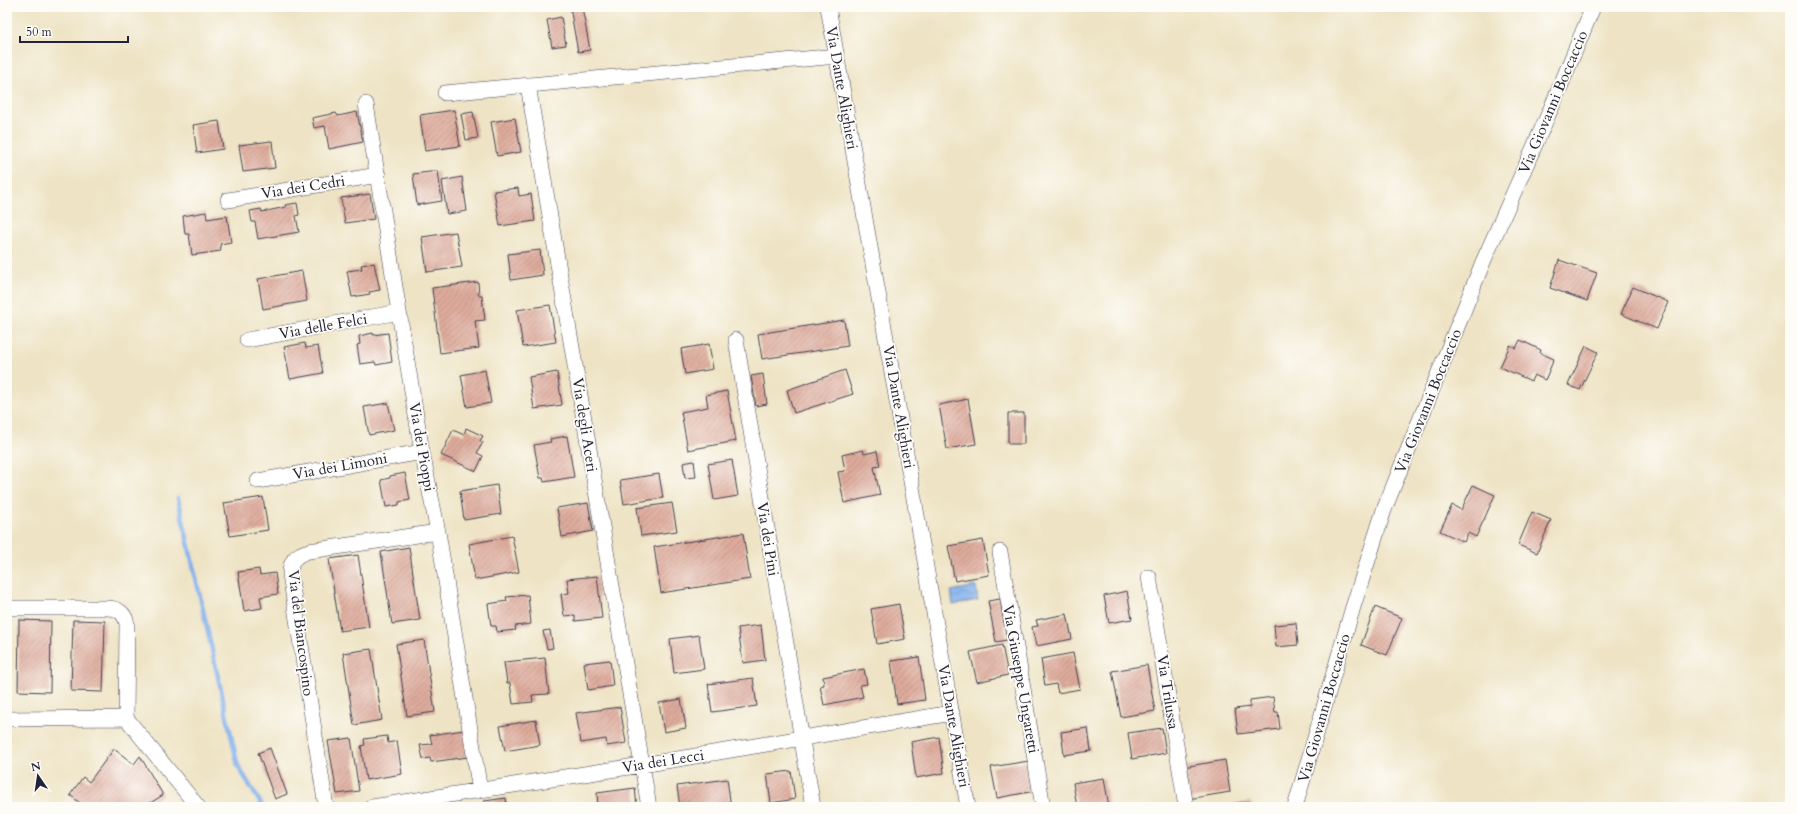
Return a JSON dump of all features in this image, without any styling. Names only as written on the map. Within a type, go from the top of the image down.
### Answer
[{"type":"street","name":"Via Dante Alighieri","points":[[828,7],[968,807]]},
{"type":"street","name":"Via Giovanni Boccaccio","points":[[1295,807],[1353,607],[1389,499],[1484,262],[1553,104],[1593,7]]},
{"type":"street","points":[[445,93],[837,56]]},
{"type":"street","name":"Via degli Aceri","points":[[528,86],[649,807]]},
{"type":"street","name":"Via dei Pioppi","points":[[366,104],[422,452],[438,532],[480,791]]},
{"type":"street","name":"Via dei Cedri","points":[[228,200],[378,175]]},
{"type":"street","name":"Via delle Felci","points":[[248,340],[399,312]]},
{"type":"street","name":"Via dei Pini","points":[[736,340],[813,807]]},
{"type":"street","name":"Via dei Limoni","points":[[258,481],[422,452]]},
{"type":"street","name":"Via del Biancospino","points":[[326,807],[290,574],[292,561],[296,556],[309,551],[438,532]]},
{"type":"street","name":"Via Giuseppe Ungaretti","points":[[1000,552],[1043,807]]},
{"type":"street","name":"Via Trilussa","points":[[1149,577],[1186,807]]},
{"type":"street","points":[[7,608],[115,608],[123,613],[127,624],[126,718],[198,807]]},
{"type":"street","name":"Via dei Lecci","points":[[372,807],[455,801],[480,791],[952,713]]},
{"type":"street","points":[[7,719],[126,718]]},
{"type":"water","points":[[976,586],[978,600],[953,605],[951,591]]},
{"type":"building","points":[[570,7],[582,7],[590,50],[578,52]]},
{"type":"building","points":[[561,17],[566,45],[552,47],[547,20]]},
{"type":"building","points":[[454,110],[460,146],[425,151],[420,115]]},
{"type":"building","points":[[357,112],[363,142],[329,149],[325,126],[314,128],[312,118],[336,113],[338,116]]},
{"type":"building","points":[[473,112],[478,138],[466,140],[461,114]]},
{"type":"building","points":[[515,118],[521,152],[497,156],[491,122]]},
{"type":"building","points":[[219,121],[223,149],[197,153],[193,125]]},
{"type":"building","points":[[272,141],[275,168],[243,172],[239,145]]},
{"type":"building","points":[[438,171],[442,201],[417,205],[413,174]]},
{"type":"building","points":[[462,177],[467,211],[447,214],[442,181]]},
{"type":"building","points":[[518,188],[519,196],[531,194],[535,221],[500,226],[494,191]]},
{"type":"building","points":[[370,194],[374,219],[345,223],[341,198]]},
{"type":"building","points":[[297,203],[299,215],[296,216],[299,232],[258,239],[255,222],[252,222],[250,211],[261,209],[262,212]]},
{"type":"building","points":[[206,212],[207,219],[227,216],[231,242],[220,244],[221,251],[192,255],[189,234],[185,234],[183,216]]},
{"type":"building","points":[[456,232],[462,267],[427,272],[422,237]]},
{"type":"building","points":[[540,250],[543,275],[511,280],[508,254]]},
{"type":"building","points":[[1559,260],[1597,273],[1587,301],[1550,288]]},
{"type":"building","points":[[374,263],[380,290],[369,292],[370,294],[352,297],[347,271],[362,269],[361,265]]},
{"type":"building","points":[[302,271],[307,301],[263,309],[258,279]]},
{"type":"building","points":[[478,282],[479,296],[482,296],[485,320],[475,321],[479,348],[440,353],[432,288]]},
{"type":"building","points":[[1633,287],[1668,302],[1657,329],[1621,314]]},
{"type":"building","points":[[550,305],[556,342],[523,347],[517,310]]},
{"type":"building","points":[[844,320],[848,346],[762,359],[758,334]]},
{"type":"building","points":[[373,333],[373,335],[388,333],[392,362],[376,365],[375,362],[360,364],[357,345],[360,344],[359,336]]},
{"type":"building","points":[[1520,340],[1541,350],[1540,353],[1554,359],[1545,380],[1534,375],[1531,381],[1500,367],[1510,345],[1516,348]]},
{"type":"building","points":[[305,343],[306,348],[318,346],[323,373],[290,379],[284,347]]},
{"type":"building","points":[[709,344],[713,369],[685,374],[681,349]]},
{"type":"building","points":[[1586,346],[1598,352],[1580,390],[1568,385]]},
{"type":"building","points":[[485,370],[491,403],[467,407],[461,375]]},
{"type":"building","points":[[845,370],[853,394],[794,413],[787,390]]},
{"type":"building","points":[[557,372],[562,405],[534,409],[529,377]]},
{"type":"building","points":[[763,374],[767,404],[756,406],[751,376]]},
{"type":"building","points":[[727,391],[736,441],[688,450],[681,412],[708,407],[706,395]]},
{"type":"building","points":[[968,399],[976,444],[947,449],[939,405]]},
{"type":"building","points":[[388,403],[394,430],[369,435],[364,407]]},
{"type":"building","points":[[1008,413],[1024,413],[1024,444],[1008,444]]},
{"type":"building","points":[[466,428],[483,436],[480,441],[483,442],[477,453],[483,456],[476,471],[441,455],[453,430],[464,435]]},
{"type":"building","points":[[567,436],[574,477],[544,482],[543,478],[540,478],[534,445],[551,442],[550,439]]},
{"type":"building","points":[[863,450],[864,454],[877,451],[880,466],[874,467],[880,495],[844,503],[838,472],[845,471],[842,455]]},
{"type":"building","points":[[732,460],[738,496],[714,500],[708,464]]},
{"type":"building","points":[[694,461],[696,477],[685,478],[683,463]]},
{"type":"building","points":[[405,473],[410,500],[399,502],[399,505],[386,507],[381,480],[390,478],[390,476]]},
{"type":"building","points":[[659,474],[663,498],[624,504],[620,480]]},
{"type":"building","points":[[497,485],[501,514],[464,520],[460,491]]},
{"type":"building","points":[[1473,485],[1495,495],[1476,537],[1468,533],[1464,542],[1440,531],[1452,505],[1461,510]]},
{"type":"building","points":[[263,497],[268,530],[230,536],[224,503]]},
{"type":"building","points":[[588,503],[593,531],[562,537],[557,508]]},
{"type":"building","points":[[672,503],[677,531],[641,536],[637,508]]},
{"type":"building","points":[[1532,512],[1551,520],[1537,553],[1518,545]]},
{"type":"building","points":[[743,533],[750,579],[661,593],[654,547]]},
{"type":"building","points":[[512,536],[519,572],[475,580],[469,544]]},
{"type":"building","points":[[983,540],[989,575],[955,581],[948,546]]},
{"type":"building","points":[[409,547],[420,620],[392,624],[381,552]]},
{"type":"building","points":[[358,555],[369,627],[340,631],[329,559]]},
{"type":"building","points":[[259,569],[260,575],[275,573],[278,594],[260,597],[262,608],[244,611],[238,572]]},
{"type":"building","points":[[597,576],[602,618],[575,621],[575,615],[564,616],[561,594],[569,593],[567,579]]},
{"type":"building","points":[[1127,591],[1132,619],[1109,623],[1104,596]]},
{"type":"building","points":[[528,595],[531,624],[515,626],[516,630],[497,632],[496,626],[491,626],[488,604],[507,601],[506,597]]},
{"type":"building","points":[[1000,599],[1007,640],[996,642],[988,601]]},
{"type":"building","points":[[899,604],[905,639],[877,644],[871,609]]},
{"type":"building","points":[[1375,607],[1402,618],[1387,655],[1361,645]]},
{"type":"building","points":[[1067,614],[1072,639],[1036,646],[1032,627],[1038,626],[1036,620]]},
{"type":"building","points":[[19,620],[51,621],[50,692],[18,691]]},
{"type":"building","points":[[73,620],[105,621],[103,692],[71,691]]},
{"type":"building","points":[[1296,623],[1298,645],[1276,647],[1274,625]]},
{"type":"building","points":[[761,625],[765,660],[743,663],[738,628]]},
{"type":"building","points":[[550,630],[553,648],[547,649],[543,631]]},
{"type":"building","points":[[699,635],[704,669],[674,673],[670,639]]},
{"type":"building","points":[[424,640],[435,712],[407,716],[396,644]]},
{"type":"building","points":[[1002,645],[1008,675],[977,682],[970,652]]},
{"type":"building","points":[[371,649],[382,720],[354,725],[343,653]]},
{"type":"building","points":[[1073,653],[1080,689],[1058,693],[1056,684],[1045,686],[1041,659]]},
{"type":"building","points":[[919,657],[925,700],[897,704],[891,661]]},
{"type":"building","points":[[545,658],[549,694],[532,695],[533,702],[513,704],[510,683],[507,683],[504,662]]},
{"type":"building","points":[[610,660],[613,686],[588,690],[584,663]]},
{"type":"building","points":[[1147,665],[1155,711],[1121,717],[1112,671]]},
{"type":"building","points":[[864,669],[867,684],[860,685],[863,697],[824,705],[820,686],[824,685],[823,677]]},
{"type":"building","points":[[753,678],[757,706],[712,712],[708,684]]},
{"type":"building","points":[[1273,697],[1275,712],[1278,712],[1280,729],[1238,734],[1235,709],[1250,707],[1250,700]]},
{"type":"building","points":[[681,699],[686,728],[664,732],[659,703]]},
{"type":"building","points":[[620,707],[626,743],[607,746],[606,739],[581,743],[576,713]]},
{"type":"building","points":[[536,720],[540,745],[505,751],[500,726]]},
{"type":"building","points":[[1088,728],[1091,751],[1064,755],[1061,732]]},
{"type":"building","points":[[1162,728],[1166,753],[1132,759],[1128,733]]},
{"type":"building","points":[[464,730],[468,757],[431,762],[430,758],[423,759],[420,745],[432,744],[430,735]]},
{"type":"building","points":[[387,736],[388,743],[397,741],[402,774],[366,780],[361,746],[365,745],[364,739]]},
{"type":"building","points":[[939,737],[944,773],[916,778],[911,742]]},
{"type":"building","points":[[351,738],[359,791],[337,794],[328,741]]},
{"type":"building","points":[[270,748],[287,794],[275,799],[258,753]]},
{"type":"building","points":[[114,749],[134,764],[140,756],[163,795],[144,807],[101,807],[99,804],[96,807],[85,807],[70,795],[83,777],[89,782]]},
{"type":"building","points":[[1225,760],[1230,792],[1188,799],[1183,767]]},
{"type":"building","points":[[1029,761],[1035,791],[997,798],[991,767]]},
{"type":"building","points":[[791,771],[795,799],[771,803],[767,774]]},
{"type":"building","points":[[1104,778],[1109,807],[1077,807],[1073,783]]},
{"type":"building","points":[[727,779],[731,807],[680,807],[677,786]]},
{"type":"building","points":[[635,788],[637,807],[598,807],[597,793]]},
{"type":"building","points":[[506,798],[507,807],[484,807],[484,801]]},
{"type":"building","points":[[1251,802],[1252,807],[1230,807],[1230,804]]},
{"type":"waterway","points":[[178,498],[238,766],[263,807]]}]
